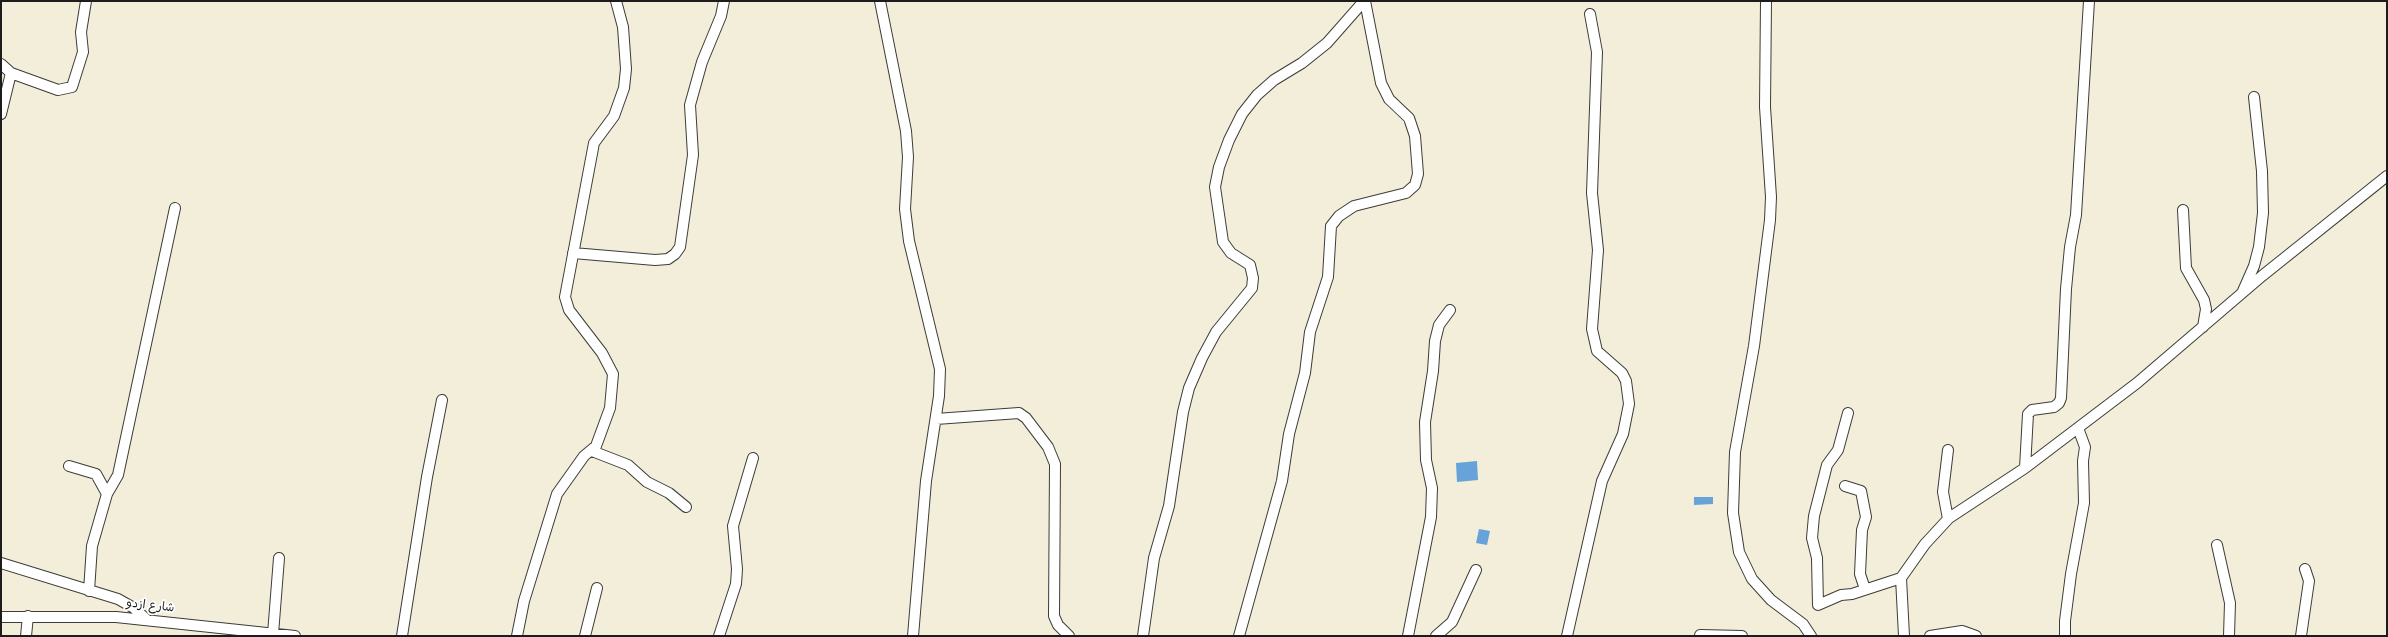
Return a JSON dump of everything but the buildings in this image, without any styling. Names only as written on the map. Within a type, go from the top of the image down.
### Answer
[{"type":"street","points":[[1,64],[11,73],[58,90],[72,87],[83,52],[81,32],[86,1]]},
{"type":"street","points":[[517,636],[526,595],[557,494],[584,456],[592,451],[600,439],[610,408],[613,374],[602,353],[569,310],[564,297],[594,143],[614,116],[624,88],[626,69],[622,27],[616,1]]},
{"type":"street","points":[[573,253],[655,260],[668,259],[675,254],[680,247],[693,154],[690,105],[702,62],[721,16],[724,1]]},
{"type":"street","points":[[880,1],[906,131],[908,157],[905,209],[908,241],[940,368],[939,396],[926,481],[913,636]]},
{"type":"street","points":[[1143,636],[1154,558],[1169,506],[1182,419],[1190,388],[1202,358],[1216,332],[1252,288],[1253,278],[1250,265],[1231,253],[1223,242],[1215,187],[1219,167],[1239,121],[1257,95],[1274,80],[1302,63],[1327,43],[1365,1]]},
{"type":"street","points":[[1239,636],[1282,481],[1289,434],[1305,373],[1310,332],[1328,277],[1331,226],[1339,216],[1354,206],[1406,193],[1415,185],[1418,174],[1415,136],[1409,118],[1389,99],[1381,83],[1365,1]]},
{"type":"street","points":[[1766,1],[1765,107],[1771,197],[1770,220],[1754,346],[1735,452],[1733,512],[1739,552],[1752,579],[1771,600],[1799,621],[1811,636]]},
{"type":"street","points":[[2025,468],[2028,414],[2032,410],[2054,407],[2059,403],[2061,398],[2065,296],[2070,246],[2076,215],[2089,1]]},
{"type":"street","points":[[1567,636],[1602,481],[1623,434],[1629,404],[1626,381],[1622,373],[1597,351],[1592,329],[1598,250],[1592,193],[1597,52],[1590,14]]},
{"type":"street","points":[[1,114],[11,73]]},
{"type":"street","points":[[2241,294],[2258,254],[2263,213],[2262,171],[2254,97]]},
{"type":"street","points":[[1848,413],[1838,450],[1827,465],[1814,516],[1812,538],[1817,558],[1818,605],[1841,595],[1852,594],[1901,578],[1925,544],[1948,519],[2025,468],[2136,383],[2241,294],[2387,176]]},
{"type":"street","points":[[89,591],[92,546],[107,494],[118,475],[175,208]]},
{"type":"street","points":[[2184,210],[2186,268],[2204,300],[2206,309],[2203,327]]},
{"type":"street","points":[[1408,636],[1431,517],[1432,488],[1426,460],[1425,422],[1433,371],[1435,341],[1439,324],[1450,310]]},
{"type":"street","points":[[402,636],[427,476],[442,400]]},
{"type":"street","points":[[936,419],[1019,413],[1026,418],[1048,447],[1055,464],[1054,616],[1058,625],[1069,636]]},
{"type":"street","points":[[2065,636],[2064,621],[2084,503],[2083,461],[2085,447],[2078,428]]},
{"type":"street","points":[[1948,450],[1943,492],[1948,519]]},
{"type":"street","points":[[592,451],[634,469],[648,482],[669,493],[686,507]]},
{"type":"street","points":[[719,636],[736,584],[737,569],[733,526],[753,458]]},
{"type":"street","points":[[69,466],[96,474],[107,494]]},
{"type":"street","points":[[1845,486],[1861,491],[1866,517],[1862,530],[1860,574],[1865,590]]},
{"type":"street","points":[[2217,545],[2230,603],[2229,636]]},
{"type":"street","points":[[273,634],[280,558]]},
{"type":"street","points":[[1,563],[118,599],[134,608],[147,620]]},
{"type":"street","points":[[2301,636],[2309,581],[2304,569]]},
{"type":"street","points":[[1436,636],[1452,622],[1476,570]]},
{"type":"street","points":[[1901,578],[1904,636]]},
{"type":"street","points":[[585,636],[597,588]]},
{"type":"street","points":[[26,636],[28,616]]},
{"type":"street","name":"شارع ازدو","points":[[1,617],[91,616],[147,620],[295,636]]},
{"type":"street","points":[[1930,636],[1962,631],[1976,636]]},
{"type":"street","points":[[1700,634],[1742,636]]},
{"type":"water","points":[[1477,461],[1478,480],[1457,482],[1456,463]]},
{"type":"water","points":[[1694,497],[1713,497],[1713,504],[1694,505]]},
{"type":"water","points":[[1479,529],[1490,531],[1487,545],[1476,543]]}]
